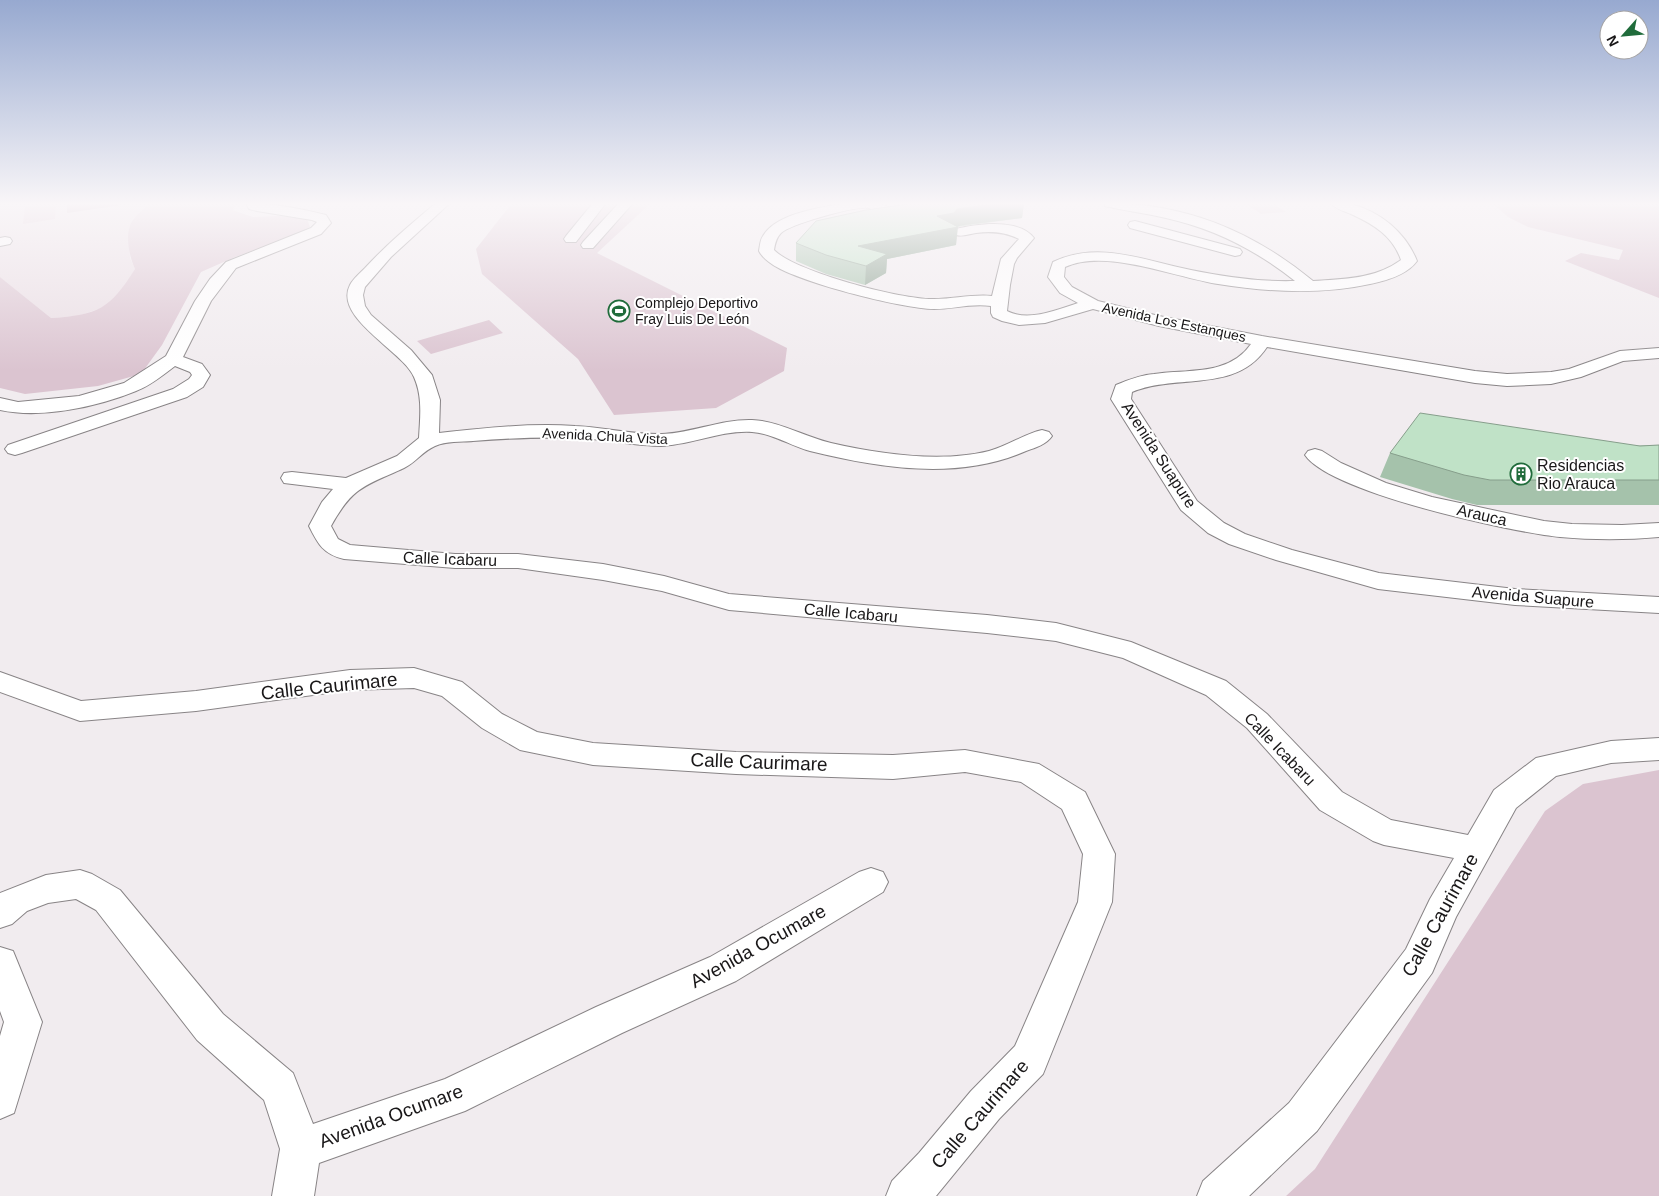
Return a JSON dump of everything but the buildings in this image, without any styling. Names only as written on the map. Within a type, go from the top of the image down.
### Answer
[{"type":"street","points":[[0,404],[18,408],[81,402],[131,387],[173,359],[203,300],[216,282],[232,265],[248,259]]},
{"type":"street","points":[[382,259],[357,286],[355,295],[357,306],[365,318],[399,349],[423,375],[430,400],[429,440]]},
{"type":"street","points":[[774,259],[799,272],[893,299],[934,304],[975,299],[999,302]]},
{"type":"street","points":[[1009,259],[999,302],[999,313],[1004,316],[1027,320],[1071,311],[1092,304]]},
{"type":"street","name":"Avenida Los Estanques","points":[[1073,259],[1058,265],[1056,277],[1074,295],[1092,304],[1159,321],[1262,341]]},
{"type":"street","name":"Avenida Los Estanques","points":[[1120,259],[1230,282],[1269,286],[1310,286],[1365,281],[1390,273],[1409,261],[1408,259]]},
{"type":"street","points":[[1276,259],[1310,286]]},
{"type":"street","points":[[1262,341],[1475,377],[1507,380],[1551,378],[1574,373],[1620,356],[1659,353]]},
{"type":"street","name":"Avenida Suapure","points":[[1262,341],[1257,350],[1238,365],[1223,373],[1155,379],[1123,389],[1121,399],[1189,505],[1216,528],[1237,539],[1284,555],[1378,581],[1514,597],[1659,605]]},
{"type":"street","points":[[15,449],[180,393],[196,383],[201,375],[196,368],[173,359]]},
{"type":"street","name":"Avenida Chula Vista","points":[[429,440],[475,435],[557,432],[595,433],[661,440],[692,436],[731,426],[754,426],[800,442],[858,455],[944,462],[979,459],[995,455],[1010,451],[1042,436]]},
{"type":"street","name":"Calle Icabaru","points":[[429,440],[404,460],[349,485],[333,502],[320,526],[329,544],[344,552],[455,561],[518,561],[594,570],[664,584],[730,602],[1046,631],[1131,651],[1216,688],[1257,720],[1331,801],[1384,832],[1458,845],[1474,851]]},
{"type":"street","name":"Arauca","points":[[1315,455],[1345,474],[1413,498],[1527,525],[1588,532],[1659,530]]},
{"type":"street","points":[[292,478],[349,485]]},
{"type":"street","name":"Calle Caurimare","points":[[0,682],[80,712],[196,701],[350,680],[414,678],[452,689],[492,721],[530,742],[593,754],[736,763],[894,767],[965,761],[1028,772],[1074,801],[1099,854],[1095,902],[1029,1060],[986,1105],[934,1168],[906,1196]]},
{"type":"street","name":"Calle Caurimare","points":[[1218,1196],[1303,1117],[1419,961],[1442,910],[1505,799],[1546,766],[1611,752],[1659,749]]},
{"type":"street","name":"Avenida Ocumare","points":[[0,913],[15,901],[46,889],[80,884],[108,900],[210,1027],[279,1087],[301,1149],[451,1097],[609,1020],[723,969],[871,882]]},
{"type":"street","points":[[0,963],[23,1022],[0,1099]]},
{"type":"street","points":[[293,1196],[301,1149]]},
{"type":"shaded area","points":[[0,259],[130,259],[135,269],[126,285],[107,306],[78,316],[51,318],[0,277]]},
{"type":"shaded area","points":[[131,259],[231,259],[201,272],[162,345],[141,374],[98,386],[25,394],[0,388],[0,277],[51,318],[80,315],[101,307],[118,293],[135,269]]},
{"type":"shaded area","name":"Complejo Deportivo Fray Luis De León","points":[[478,259],[609,259],[787,348],[784,371],[716,408],[614,415],[578,359],[482,274]]},
{"type":"shaded area","points":[[1569,259],[1659,259],[1659,298],[1565,261]]},
{"type":"shaded area","points":[[489,320],[503,333],[431,354],[417,341]]},
{"type":"shaded area","points":[[1659,770],[1659,1196],[1286,1196],[1315,1169],[1545,811],[1583,784]]},
{"type":"place","name":"Complejo Deportivo Fray Luis De León","points":[[619,311]]},
{"type":"place","name":"Residencias Rio Arauca","points":[[1521,474]]}]
